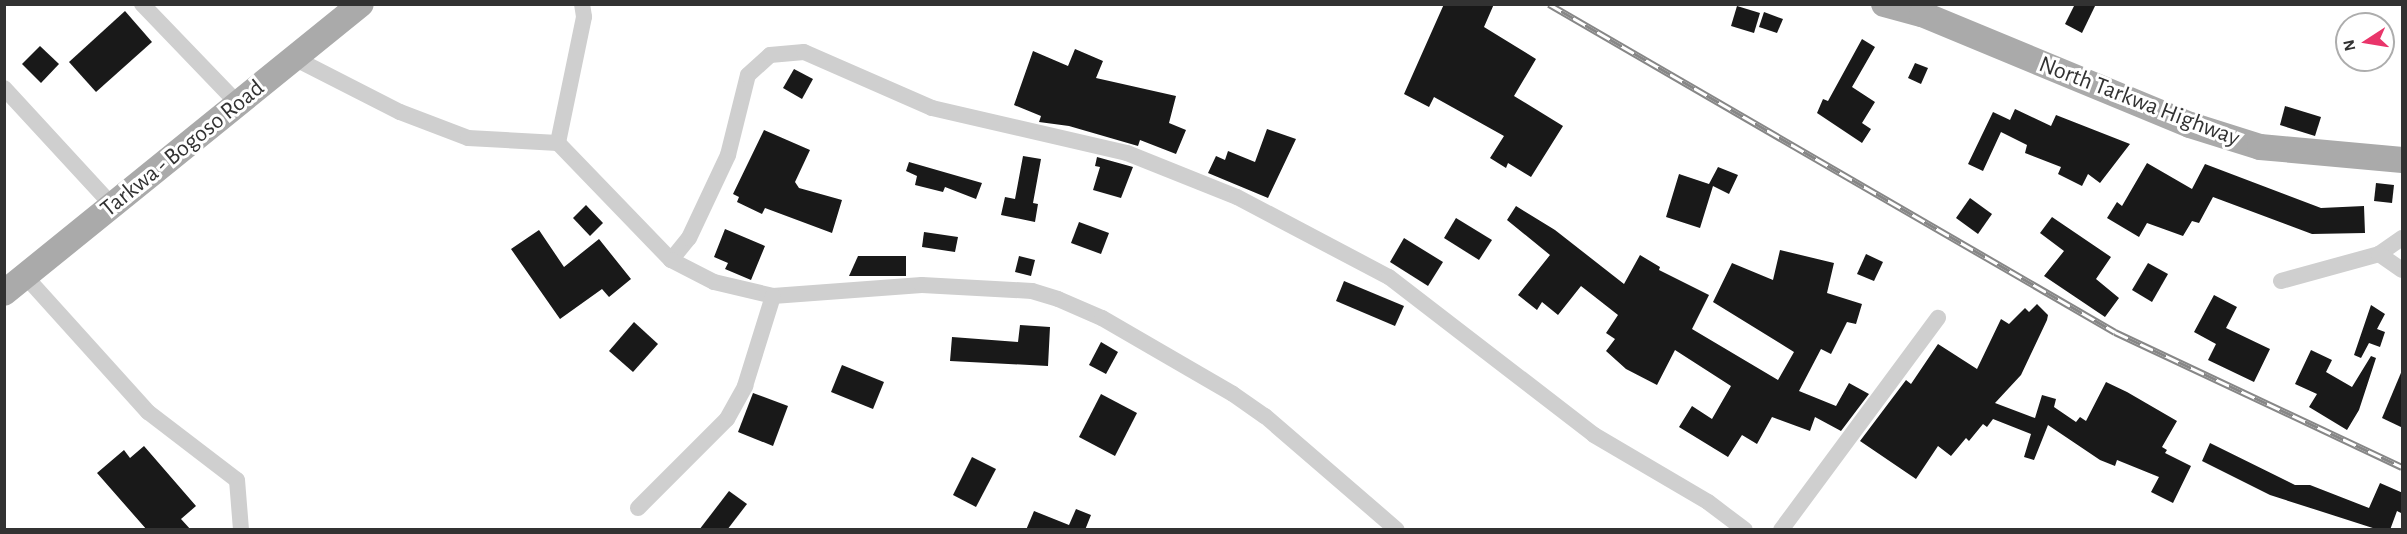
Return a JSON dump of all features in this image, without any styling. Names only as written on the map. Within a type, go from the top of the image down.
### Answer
[{"type":"main road","name":"Tarkwa - Bogoso Road","points":[[4,293],[240,106],[294,58],[361,4]]},
{"type":"main road","name":"North Tarkwa Highway","points":[[1884,4],[1922,14],[2098,90],[2250,144],[2306,153],[2403,160]]},
{"type":"street","points":[[142,4],[240,106]]},
{"type":"street","points":[[558,143],[584,17],[582,4]]},
{"type":"street","points":[[671,260],[693,230],[728,155],[748,75],[770,55],[804,52],[932,108],[1127,153],[1237,197],[1389,277],[1594,435],[1708,502],[1745,530]]},
{"type":"street","points":[[294,58],[400,112],[468,138],[558,143],[671,260],[714,282],[773,296],[922,285],[1032,291],[1058,299],[1102,318],[1233,394],[1265,416],[1398,530]]},
{"type":"street","points":[[4,88],[113,206]]},
{"type":"street","points":[[2280,281],[2379,254],[2403,238]]},
{"type":"street","points":[[2379,254],[2403,270]]},
{"type":"street","points":[[26,277],[148,412],[237,480],[241,530]]},
{"type":"street","points":[[638,508],[727,419],[745,386],[773,296]]},
{"type":"street","points":[[1781,530],[1938,318]]},
{"type":"building","points":[[1444,4],[1494,4],[1484,27],[1536,59],[1514,96],[1563,126],[1531,177],[1508,163],[1506,168],[1490,158],[1504,136],[1434,97],[1429,107],[1404,94]]},
{"type":"building","points":[[2075,4],[2096,4],[2082,33],[2065,24]]},
{"type":"building","points":[[1737,6],[1760,13],[1754,33],[1731,26]]},
{"type":"building","points":[[125,11],[152,42],[96,92],[69,62]]},
{"type":"building","points":[[1764,12],[1783,19],[1777,33],[1759,27]]},
{"type":"building","points":[[1862,39],[1875,47],[1852,87],[1875,102],[1862,123],[1871,129],[1862,143],[1817,113],[1823,99],[1828,101]]},
{"type":"building","points":[[40,46],[59,64],[41,83],[22,64]]},
{"type":"building","points":[[1075,49],[1103,61],[1096,78],[1176,96],[1169,123],[1186,130],[1176,154],[1140,140],[1138,146],[1069,126],[1039,122],[1041,116],[1014,105],[1033,51],[1068,66]]},
{"type":"building","points":[[1915,63],[1928,68],[1921,84],[1908,78]]},
{"type":"building","points":[[794,69],[813,79],[802,99],[783,88]]},
{"type":"building","points":[[2285,106],[2321,117],[2315,136],[2280,125]]},
{"type":"building","points":[[2015,109],[2051,126],[2056,115],[2130,144],[2100,183],[2088,174],[2082,186],[2058,174],[2061,167],[2025,153],[2027,145],[2001,132],[1983,171],[1968,164],[1993,112],[2010,120]]},
{"type":"building","points":[[1267,129],[1296,139],[1268,198],[1208,173],[1216,156],[1225,160],[1228,151],[1255,162]]},
{"type":"building","points":[[764,130],[810,150],[795,182],[799,188],[842,200],[832,233],[765,208],[762,214],[737,202],[739,197],[733,194]]},
{"type":"building","points":[[1023,156],[1041,159],[1033,203],[1038,204],[1035,222],[1001,215],[1005,197],[1015,199]]},
{"type":"building","points":[[1097,157],[1133,167],[1121,198],[1093,190],[1100,167],[1095,166]]},
{"type":"building","points":[[909,162],[982,183],[976,199],[945,187],[943,192],[915,185],[917,176],[906,171]]},
{"type":"building","points":[[2147,163],[2192,189],[2205,164],[2321,208],[2364,206],[2365,233],[2312,234],[2213,197],[2199,223],[2192,221],[2183,236],[2147,223],[2139,237],[2107,218],[2117,202],[2122,206]]},
{"type":"building","points":[[1718,167],[1738,175],[1729,194],[1713,186],[1700,228],[1666,217],[1679,174],[1709,184]]},
{"type":"building","points":[[2376,183],[2394,185],[2392,203],[2374,201]]},
{"type":"building","points":[[1970,198],[1992,214],[1978,234],[1956,218]]},
{"type":"building","points":[[586,205],[603,223],[590,236],[573,218]]},
{"type":"building","points":[[1516,206],[1555,230],[1624,284],[1640,255],[1660,267],[1659,270],[1709,295],[1692,329],[1778,380],[1794,352],[1713,302],[1732,263],[1773,280],[1780,250],[1834,263],[1827,293],[1862,304],[1856,324],[1847,322],[1831,354],[1821,349],[1799,391],[1836,406],[1849,383],[1869,394],[1841,431],[1815,417],[1810,431],[1772,417],[1757,444],[1742,435],[1728,457],[1679,427],[1692,406],[1712,419],[1731,386],[1675,350],[1657,385],[1626,369],[1606,351],[1615,339],[1606,333],[1618,315],[1581,286],[1558,315],[1542,302],[1537,310],[1518,295],[1550,255],[1507,220]]},
{"type":"building","points":[[2052,217],[2111,257],[2096,279],[2119,298],[2105,317],[2044,276],[2064,251],[2040,233]]},
{"type":"building","points":[[1456,218],[1492,240],[1479,260],[1444,238]]},
{"type":"building","points":[[1079,222],[1109,233],[1101,254],[1071,243]]},
{"type":"building","points":[[725,229],[765,246],[751,280],[725,269],[728,263],[714,257]]},
{"type":"building","points":[[539,230],[564,267],[599,239],[631,279],[609,297],[602,289],[560,319],[511,249]]},
{"type":"building","points":[[924,232],[958,237],[955,252],[922,247]]},
{"type":"building","points":[[1404,238],[1443,262],[1428,286],[1390,262]]},
{"type":"building","points":[[1866,254],[1883,262],[1874,281],[1857,274]]},
{"type":"building","points":[[858,256],[906,256],[906,276],[849,276]]},
{"type":"building","points":[[1019,256],[1035,260],[1031,276],[1015,272]]},
{"type":"building","points":[[2148,263],[2168,274],[2152,302],[2132,290]]},
{"type":"building","points":[[1344,281],[1404,306],[1395,326],[1336,301]]},
{"type":"building","points":[[2214,295],[2237,307],[2226,328],[2270,349],[2254,382],[2208,360],[2216,344],[2194,332]]},
{"type":"building","points":[[2037,304],[2048,315],[2047,320],[2021,375],[1995,403],[2035,418],[2042,395],[2056,399],[2054,407],[2076,422],[2080,417],[2086,421],[2106,382],[2127,392],[2177,421],[2162,447],[2167,450],[2165,453],[2191,466],[2173,503],[2151,492],[2159,477],[2117,460],[2115,466],[2100,460],[2048,425],[2034,460],[2024,457],[2031,434],[1993,419],[1987,427],[1983,424],[1969,441],[1966,438],[1951,456],[1938,446],[1916,479],[1860,441],[1906,380],[1911,384],[1938,344],[1977,369],[2001,319],[2009,324],[2025,308],[2029,312]]},
{"type":"building","points":[[2371,305],[2385,314],[2377,329],[2385,332],[2380,347],[2369,343],[2361,358],[2354,355]]},
{"type":"building","points":[[634,322],[658,344],[633,372],[609,351]]},
{"type":"building","points":[[1020,325],[1050,327],[1048,366],[950,361],[952,337],[1018,342]]},
{"type":"building","points":[[1101,342],[1118,352],[1106,374],[1089,365]]},
{"type":"building","points":[[2311,350],[2332,360],[2326,372],[2352,387],[2371,356],[2376,358],[2359,410],[2347,430],[2309,407],[2317,394],[2295,384]]},
{"type":"building","points":[[842,365],[884,382],[873,409],[831,392]]},
{"type":"building","points":[[2403,368],[2403,428],[2382,418]]},
{"type":"building","points":[[753,393],[788,406],[773,446],[738,432]]},
{"type":"building","points":[[1101,394],[1137,413],[1115,456],[1079,437]]},
{"type":"building","points":[[2210,443],[2295,485],[2310,485],[2369,508],[2380,483],[2403,493],[2403,514],[2397,511],[2390,530],[2379,530],[2270,495],[2202,461]]},
{"type":"building","points":[[144,446],[196,506],[181,519],[191,530],[147,530],[97,473],[124,450],[130,458]]},
{"type":"building","points":[[972,457],[996,469],[976,507],[953,495]]},
{"type":"building","points":[[729,491],[747,504],[727,530],[699,530]]},
{"type":"building","points":[[1076,509],[1091,515],[1085,530],[1026,530],[1034,511],[1069,525]]},
{"type":"railway","points":[[1549,4],[2115,332],[2402,467]]}]
